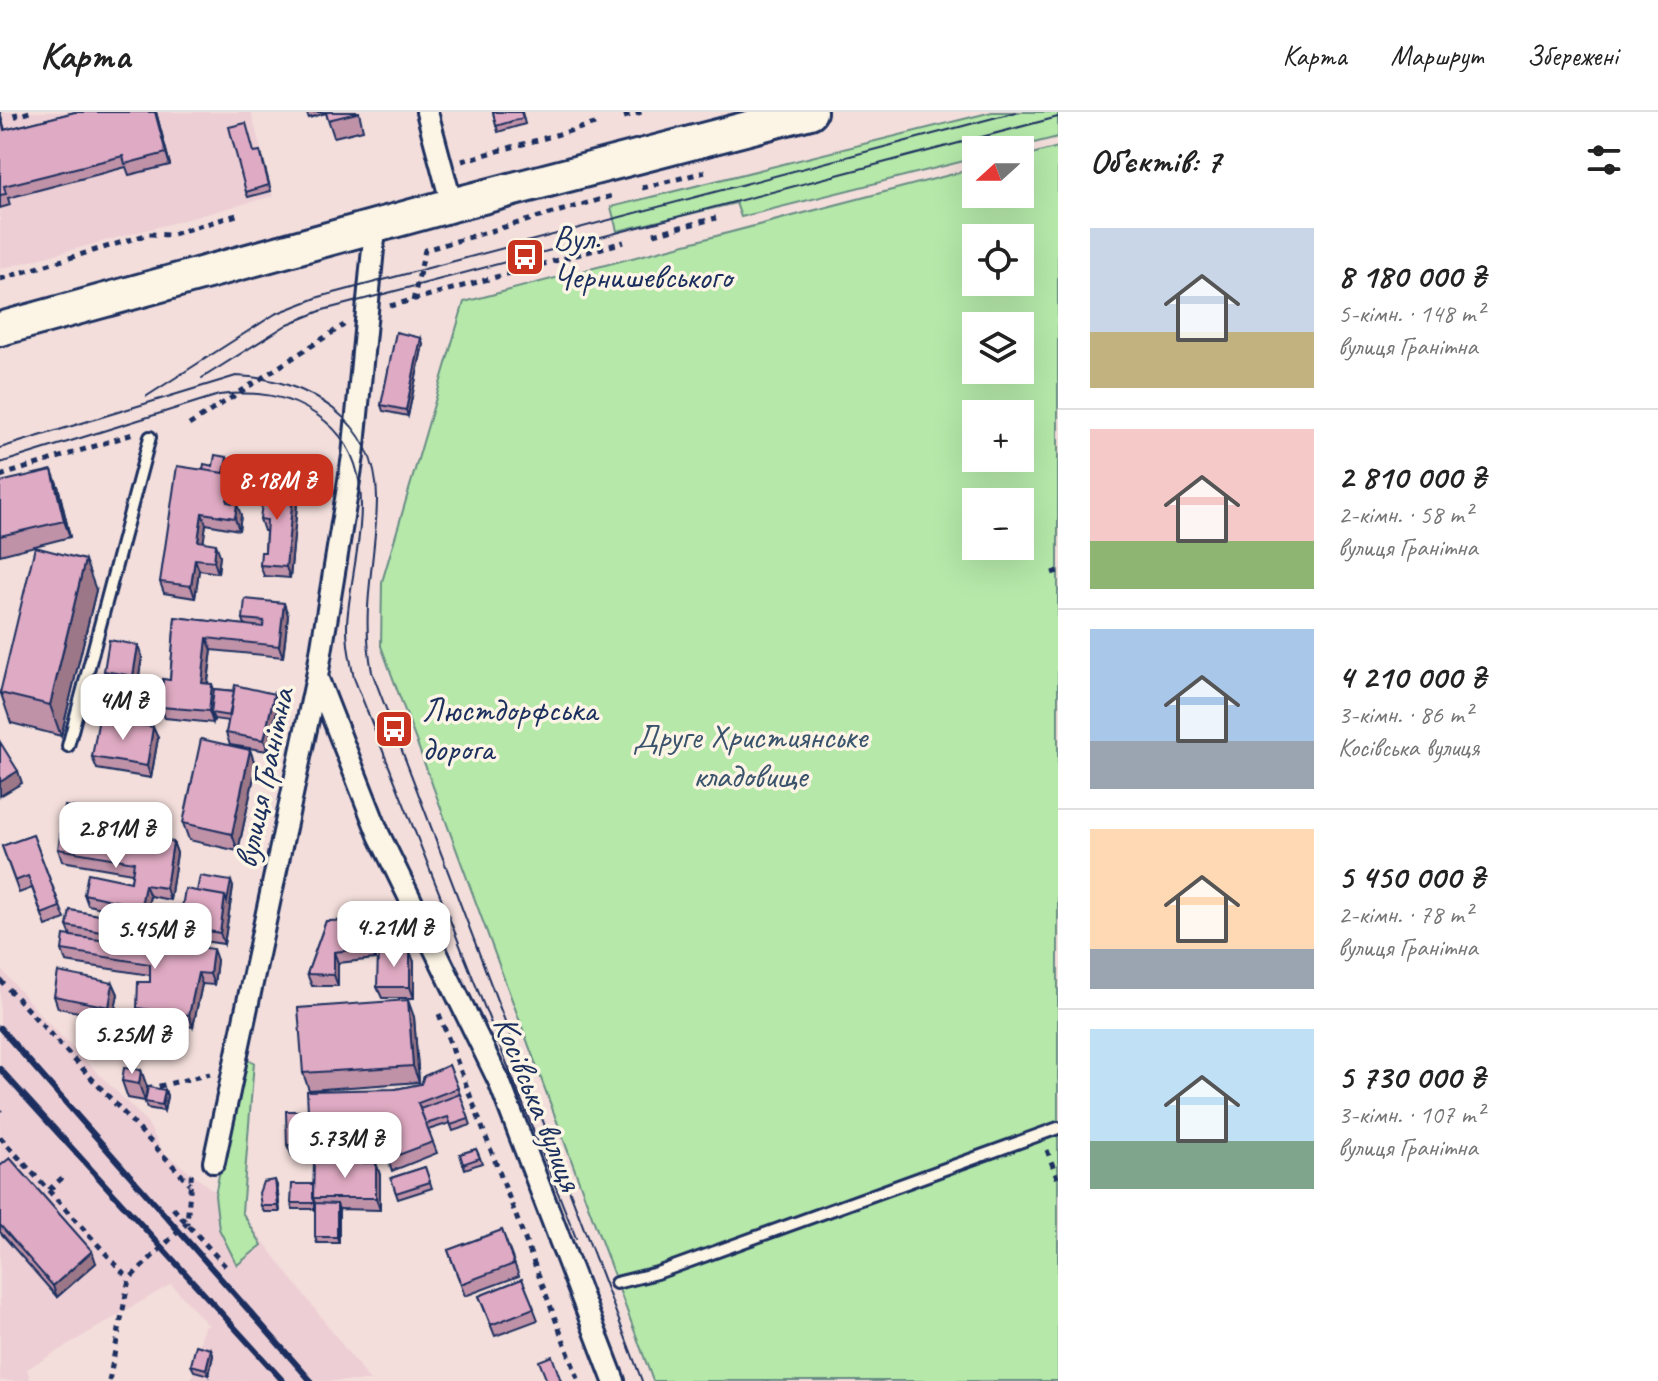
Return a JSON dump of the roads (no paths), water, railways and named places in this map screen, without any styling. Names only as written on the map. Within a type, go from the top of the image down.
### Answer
[{"type":"main road","points":[[0,329],[744,125],[810,112]]},
{"type":"street","points":[[427,112],[452,205]]},
{"type":"street","name":"вулиця Гранітна","points":[[214,1162],[317,677],[353,456],[375,228]]},
{"type":"street","name":"Косівська вулиця","points":[[317,677],[385,848],[499,1081],[614,1381]]},
{"type":"lane","points":[[68,746],[150,437]]},
{"type":"lane","points":[[616,1283],[657,1273],[1058,1128]]},
{"type":"tram line","points":[[147,396],[275,314],[319,297],[1016,112]]},
{"type":"tram line","points":[[202,378],[288,324],[323,310],[1058,117]]},
{"type":"tram line","points":[[0,448],[236,376],[288,385],[312,395],[351,426],[365,447],[374,472],[377,500],[368,606],[372,672],[642,1381]]},
{"type":"tram line","points":[[0,463],[219,395],[258,394],[282,398],[317,415],[338,434],[352,456],[359,480],[361,505],[347,620],[354,678],[576,1238]]},
{"type":"railway","points":[[0,1028],[311,1381]]},
{"type":"railway","points":[[0,1069],[283,1381]]},
{"type":"place","name":"Вул. Чернишевського","points":[[525,257]]},
{"type":"place","name":"Люстдорфська дорога","points":[[394,729]]},
{"type":"park label","name":"Друге Християнське кладовище","points":[[750,756]]}]
